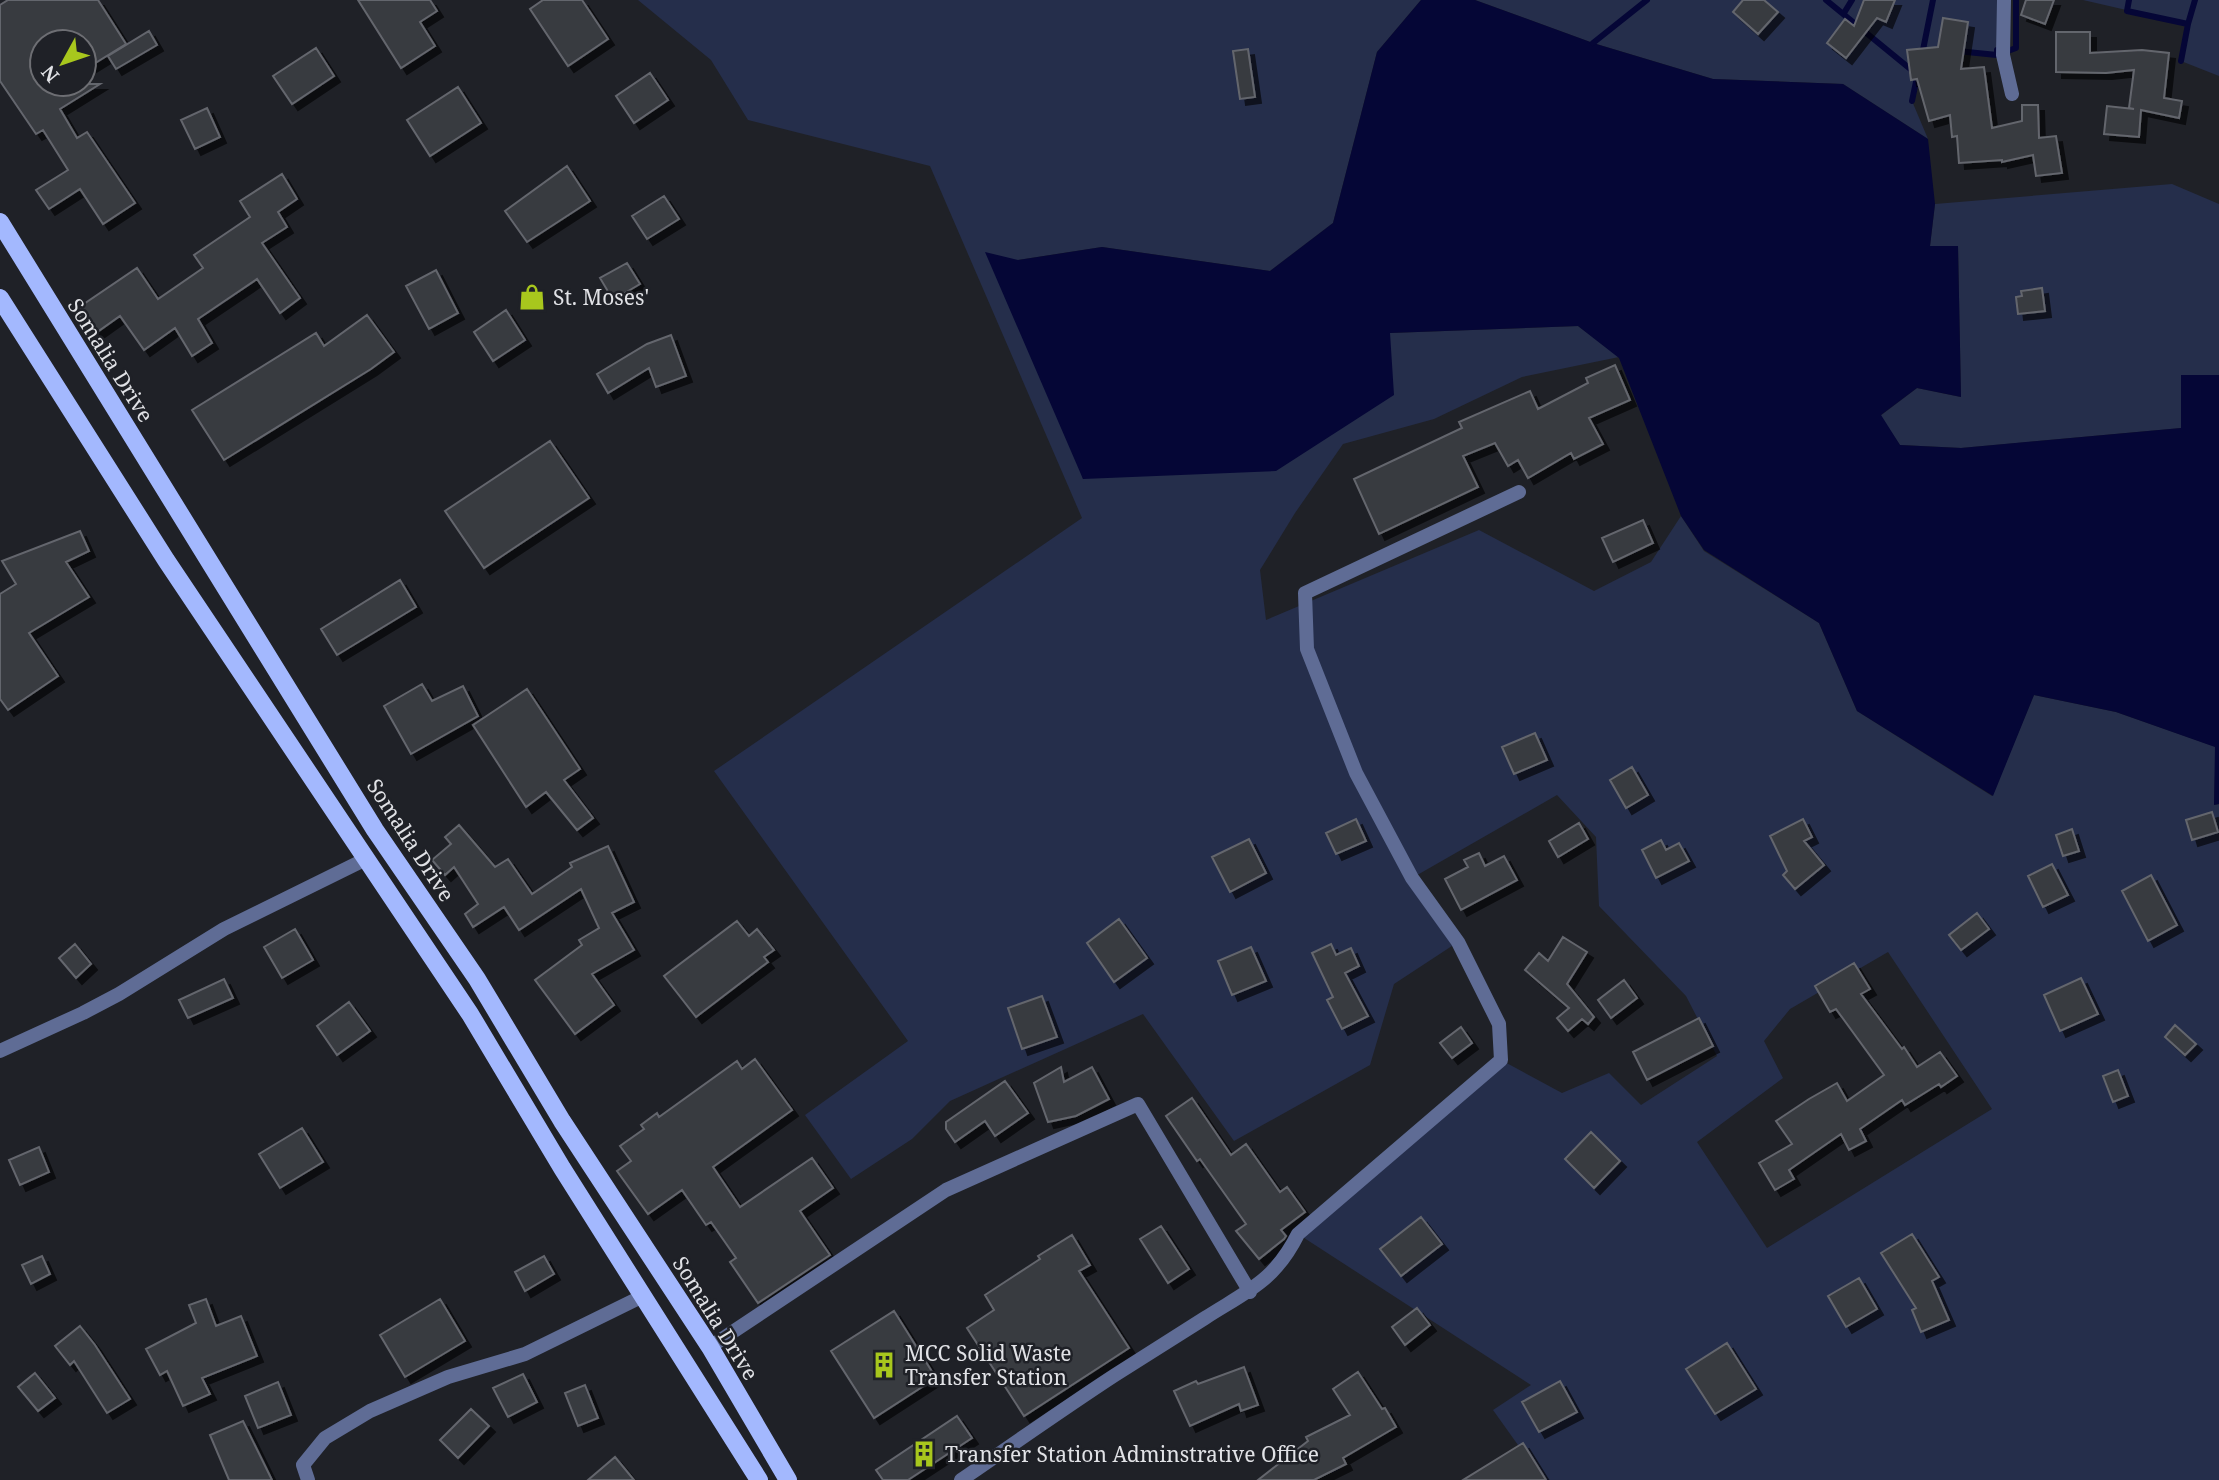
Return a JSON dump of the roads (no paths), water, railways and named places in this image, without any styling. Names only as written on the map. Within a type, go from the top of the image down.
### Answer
[{"type":"main road","name":"Somalia Drive","points":[[0,222],[375,831],[477,979],[562,1121],[710,1347],[788,1480]]},
{"type":"main road","points":[[0,298],[166,560],[470,1014],[562,1168],[760,1480]]},
{"type":"street","points":[[2004,0],[2003,55],[2012,94]]},
{"type":"street","points":[[961,1480],[1103,1383],[1250,1292],[1289,1253],[1298,1234],[1501,1060],[1499,1024],[1458,942],[1412,878],[1356,773],[1307,649],[1305,593],[1518,492]]},
{"type":"street","points":[[0,1051],[83,1013],[119,994],[224,929],[366,859]]},
{"type":"street","points":[[710,1347],[946,1190],[1138,1104],[1250,1292]]},
{"type":"street","points":[[308,1480],[303,1465],[325,1438],[370,1411],[448,1377],[526,1354],[643,1296]]},
{"type":"waterway","points":[[1593,43],[1647,0]]},
{"type":"waterway","points":[[1826,0],[1914,72]]},
{"type":"waterway","points":[[1844,13],[1852,0]]},
{"type":"waterway","points":[[1922,55],[1933,0]]},
{"type":"waterway","points":[[2005,52],[2016,48],[2016,0]]},
{"type":"waterway","points":[[2129,0],[2127,11],[2188,24]]},
{"type":"waterway","points":[[2181,61],[2195,0]]},
{"type":"waterway","points":[[1957,51],[1997,55],[1997,50]]},
{"type":"waterway","points":[[1912,101],[1918,72]]},
{"type":"place","name":"St. Moses'","points":[[532,297]]},
{"type":"place","name":"MCC Solid Waste Transfer Station","points":[[884,1365]]},
{"type":"place","name":"Transfer Station Adminstrative Office","points":[[924,1454]]}]
